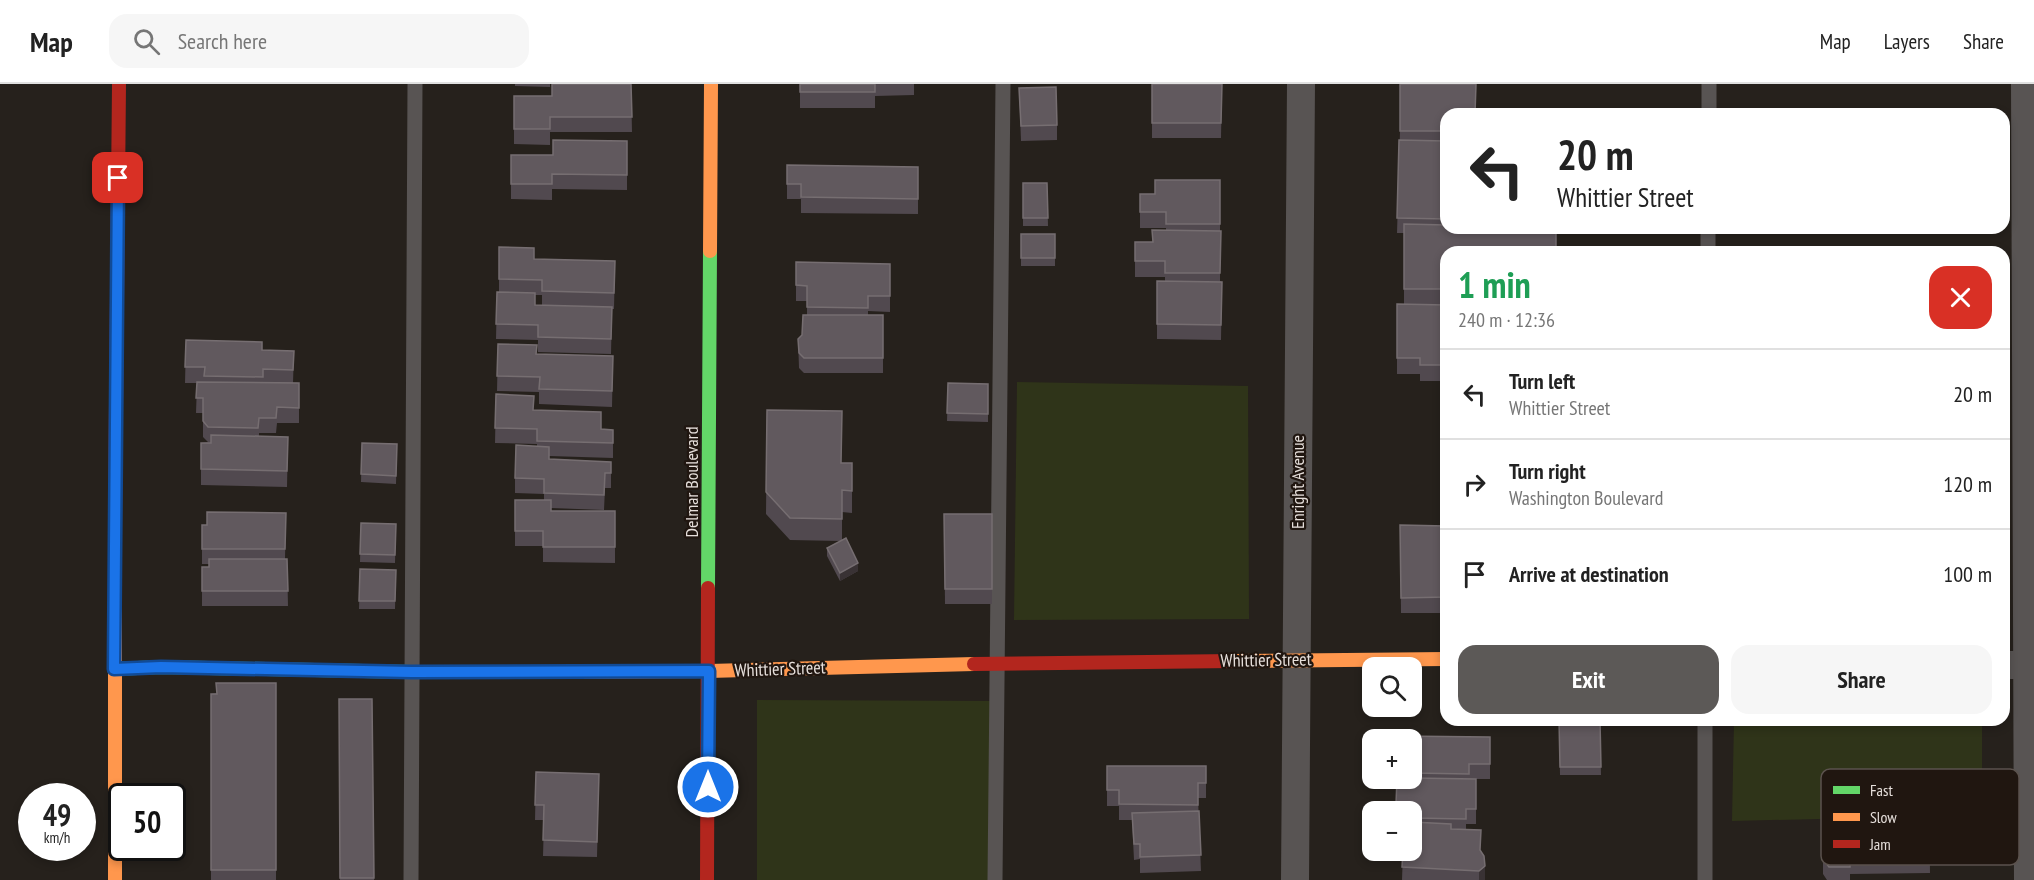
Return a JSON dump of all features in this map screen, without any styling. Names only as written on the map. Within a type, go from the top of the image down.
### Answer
[{"type":"street","points":[[115,880],[114,669],[119,84]]},
{"type":"street","name":"Delmar Boulevard","points":[[707,880],[711,84]]},
{"type":"street","name":"Enright Avenue","points":[[1295,880],[1301,84]]},
{"type":"street","points":[[2025,84],[2022,665],[2028,880]]},
{"type":"street","name":"Whittier Street","points":[[114,669],[161,667],[412,672],[709,671],[998,663],[1440,659]]},
{"type":"lane","points":[[411,880],[415,84]]},
{"type":"lane","points":[[995,880],[1003,84]]},
{"type":"lane","points":[[1709,84],[1709,108]]},
{"type":"lane","points":[[1705,726],[1705,880]]},
{"type":"green space","points":[[1017,382],[1248,386],[1249,619],[1014,620]]},
{"type":"green space","points":[[757,700],[991,701],[991,880],[757,880]]},
{"type":"green space","points":[[1734,726],[1982,726],[1982,769],[1821,769],[1821,819],[1732,821]]},
{"type":"building","points":[[552,84],[631,84],[632,117],[550,117],[550,129],[514,129],[514,96],[552,96]]},
{"type":"building","points":[[800,84],[875,84],[875,92],[800,92]]},
{"type":"building","points":[[1152,84],[1222,84],[1221,123],[1152,123]]},
{"type":"building","points":[[1400,84],[1476,84],[1475,108],[1440,108],[1440,131],[1400,131]]},
{"type":"building","points":[[1056,87],[1057,125],[1021,126],[1019,88]]},
{"type":"building","points":[[553,140],[627,141],[627,175],[552,174],[552,184],[511,184],[511,155],[553,155]]},
{"type":"building","points":[[1399,140],[1440,141],[1440,219],[1397,218]]},
{"type":"building","points":[[787,165],[918,167],[918,199],[801,197],[801,184],[787,184]]},
{"type":"building","points":[[1155,180],[1220,180],[1220,224],[1166,224],[1166,212],[1140,212],[1140,194],[1155,194]]},
{"type":"building","points":[[1023,183],[1047,183],[1048,218],[1023,218]]},
{"type":"building","points":[[1404,224],[1440,225],[1440,234],[1556,234],[1556,246],[1440,246],[1440,289],[1404,289]]},
{"type":"building","points":[[1152,230],[1221,231],[1220,273],[1165,273],[1165,261],[1135,261],[1135,242],[1153,242]]},
{"type":"building","points":[[1021,234],[1055,234],[1055,258],[1021,258]]},
{"type":"building","points":[[499,247],[534,248],[534,259],[615,261],[614,293],[542,291],[542,280],[499,279]]},
{"type":"building","points":[[796,262],[890,264],[890,296],[868,296],[868,308],[807,307],[807,286],[796,285]]},
{"type":"building","points":[[1157,281],[1222,282],[1221,325],[1157,324]]},
{"type":"building","points":[[497,292],[535,293],[535,305],[612,307],[611,339],[538,337],[538,325],[496,324]]},
{"type":"building","points":[[1397,304],[1440,305],[1440,365],[1420,365],[1420,358],[1397,358]]},
{"type":"building","points":[[803,315],[883,315],[883,358],[804,358],[799,353],[798,339],[802,335]]},
{"type":"building","points":[[186,340],[262,342],[262,350],[294,351],[293,370],[263,369],[263,377],[204,376],[205,367],[185,367]]},
{"type":"building","points":[[498,344],[537,345],[536,354],[613,356],[612,391],[539,389],[540,377],[497,376]]},
{"type":"building","points":[[197,382],[299,383],[299,408],[277,407],[276,418],[259,418],[258,428],[208,427],[203,421],[203,398],[196,398]]},
{"type":"building","points":[[948,383],[988,384],[988,414],[947,413]]},
{"type":"building","points":[[496,394],[534,396],[533,410],[601,412],[601,429],[613,430],[613,443],[537,441],[537,429],[495,428]]},
{"type":"building","points":[[767,410],[842,411],[841,463],[852,463],[852,491],[842,490],[842,519],[790,518],[766,492]]},
{"type":"building","points":[[211,435],[288,437],[287,471],[201,469],[201,443],[211,443]]},
{"type":"building","points":[[362,443],[397,444],[396,476],[361,474]]},
{"type":"building","points":[[516,445],[549,447],[549,459],[611,462],[611,473],[605,473],[604,495],[544,493],[544,479],[515,478]]},
{"type":"building","points":[[515,500],[551,500],[551,511],[615,511],[615,547],[543,547],[543,531],[515,531]]},
{"type":"building","points":[[207,512],[286,513],[285,549],[202,549],[202,525],[207,525]]},
{"type":"building","points":[[944,514],[992,514],[992,589],[945,589]]},
{"type":"building","points":[[361,523],[396,524],[395,555],[360,554]]},
{"type":"building","points":[[1400,525],[1440,526],[1440,597],[1401,598]]},
{"type":"building","points":[[846,538],[858,563],[840,573],[827,548]]},
{"type":"building","points":[[209,559],[287,559],[288,591],[202,591],[202,567],[209,567]]},
{"type":"building","points":[[360,569],[396,570],[395,601],[359,601]]},
{"type":"building","points":[[216,683],[276,683],[276,870],[211,870],[211,694],[217,694]]},
{"type":"building","points":[[339,699],[372,699],[374,878],[340,878]]},
{"type":"building","points":[[1559,726],[1600,726],[1601,767],[1560,767]]},
{"type":"building","points":[[1422,736],[1490,737],[1490,764],[1469,764],[1469,774],[1422,773]]},
{"type":"building","points":[[1107,766],[1206,766],[1206,783],[1198,783],[1198,805],[1119,804],[1119,790],[1107,790]]},
{"type":"building","points":[[536,772],[599,774],[597,842],[543,840],[544,805],[535,805]]},
{"type":"building","points":[[1422,778],[1476,779],[1476,809],[1466,809],[1466,819],[1422,818],[1422,801],[1396,801],[1397,789],[1422,789]]},
{"type":"building","points":[[1199,811],[1201,855],[1140,857],[1140,844],[1134,844],[1132,813]]},
{"type":"building","points":[[1422,823],[1451,824],[1451,829],[1481,830],[1480,850],[1484,856],[1485,866],[1479,871],[1402,867],[1402,861],[1422,861]]},
{"type":"building","points":[[1828,865],[1850,865],[1850,867],[1829,867]]},
{"type":"traffic: fast","points":[[708,588],[710,251]]},
{"type":"traffic: fast","points":[[114,669],[161,667],[412,672],[558,672]]},
{"type":"traffic: slow","points":[[710,251],[711,84]]},
{"type":"traffic: slow","points":[[115,511],[115,880]]},
{"type":"traffic: slow","points":[[1234,661],[1440,659]]},
{"type":"traffic: slow","points":[[558,672],[709,671],[974,664]]},
{"type":"traffic: jam","points":[[115,511],[119,84]]},
{"type":"traffic: jam","points":[[707,880],[708,588]]},
{"type":"traffic: jam","points":[[974,664],[1234,661]]},
{"type":"route","points":[[118,178],[114,669],[161,667],[412,672],[709,671],[708,787]]}]
